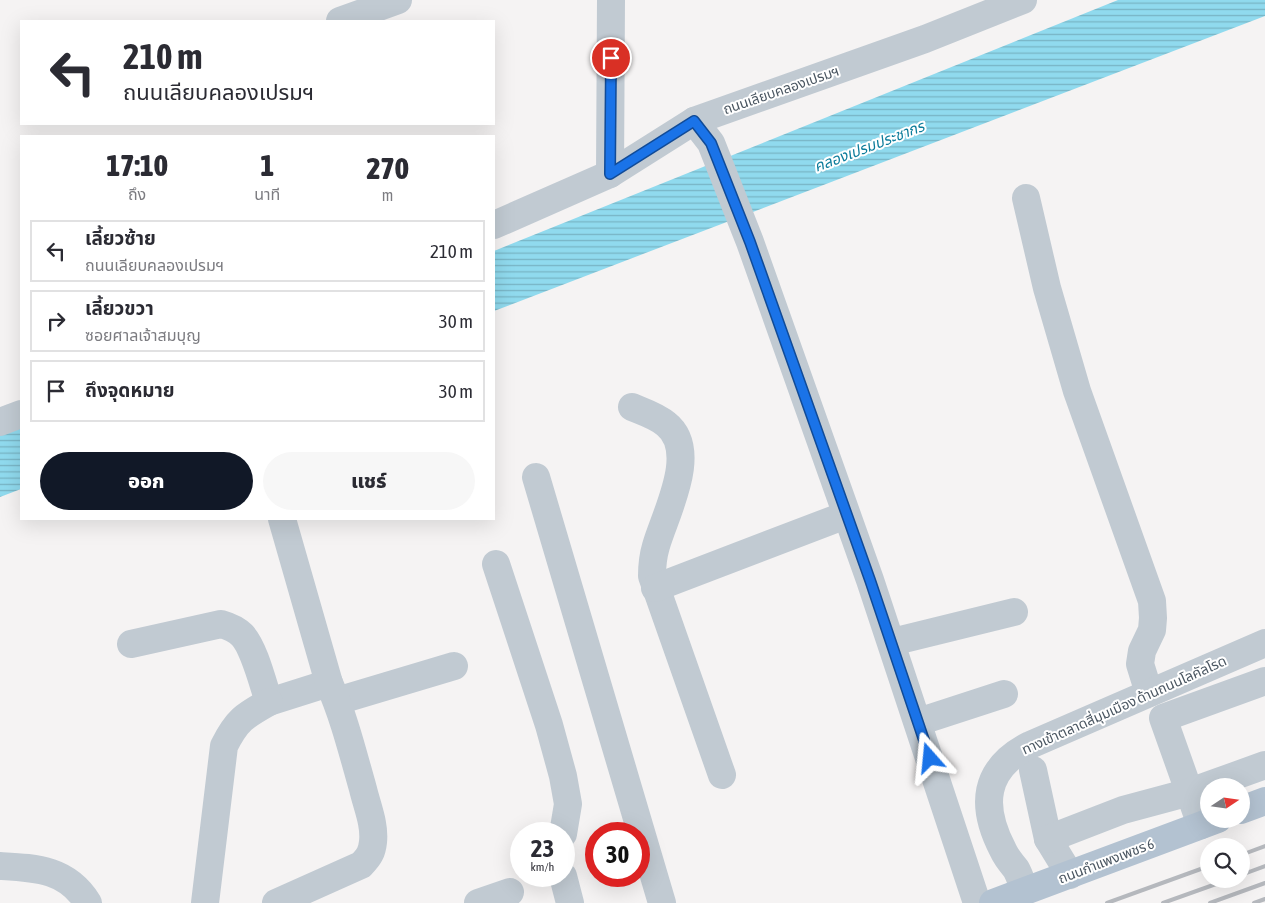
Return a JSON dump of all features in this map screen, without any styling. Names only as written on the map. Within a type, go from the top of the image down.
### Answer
[{"type":"main road","points":[[1250,807],[1265,801]]},
{"type":"main road","name":"ถนนกำแพงเพชร 6","points":[[993,903],[1200,826]]},
{"type":"street","points":[[343,20],[398,0]]},
{"type":"street","points":[[610,174],[612,0]]},
{"type":"street","name":"ถนนเลียบคลองเปรมฯ","points":[[495,225],[610,174],[694,121],[925,39],[1023,0]]},
{"type":"street","points":[[694,121],[711,143],[750,242],[892,642],[977,903]]},
{"type":"street","points":[[1026,198],[1047,288],[1077,391],[1152,601],[1152,630],[1142,651],[1140,664],[1149,693]]},
{"type":"street","points":[[632,407],[668,424],[678,439],[681,453],[679,472],[652,562],[652,576],[722,775]]},
{"type":"street","points":[[0,422],[20,414]]},
{"type":"street","points":[[536,477],[662,903]]},
{"type":"street","points":[[655,588],[846,515]]},
{"type":"street","points":[[276,903],[361,865],[370,855],[373,840],[372,822],[282,520]]},
{"type":"street","points":[[496,564],[550,726],[568,804],[565,822]]},
{"type":"street","points":[[892,642],[1014,612]]},
{"type":"street","points":[[131,644],[221,624],[231,627],[242,634],[249,646],[269,702]]},
{"type":"street","name":"ทางเข้าตลาดสี่มุมเมือง ด้านถนนโลคัลโรด","points":[[1025,891],[1016,871],[1003,851],[991,816],[989,794],[994,777],[1006,760],[1019,750],[1265,643]]},
{"type":"street","points":[[205,903],[224,746],[234,727],[245,716],[269,702],[333,692],[454,666]]},
{"type":"street","points":[[1200,807],[1190,792],[1163,718],[1265,681]]},
{"type":"street","points":[[918,722],[1004,694]]},
{"type":"street","points":[[1048,839],[1123,810],[1190,792],[1265,765]]},
{"type":"street","points":[[1032,770],[1048,839],[1070,875]]},
{"type":"street","points":[[0,866],[50,871],[67,880],[81,892],[88,903]]},
{"type":"street","points":[[566,887],[570,903]]},
{"type":"street","points":[[478,903],[510,892]]},
{"type":"water","name":"คลองเปรมประชากร","points":[[1118,0],[1265,0],[1265,16],[495,311],[495,251]]},
{"type":"water","points":[[20,425],[20,489],[0,497],[0,433]]},
{"type":"railway","points":[[1250,852],[1265,846]]},
{"type":"railway","points":[[1250,872],[1265,866]]},
{"type":"railway","points":[[1107,903],[1200,869]]},
{"type":"railway","points":[[1210,903],[1265,883]]},
{"type":"railway","points":[[1163,903],[1205,888]]},
{"type":"railway","points":[[1254,903],[1265,899]]},
{"type":"route","points":[[611,58],[610,174],[694,121],[711,143],[750,242],[892,642],[930,758]]}]
